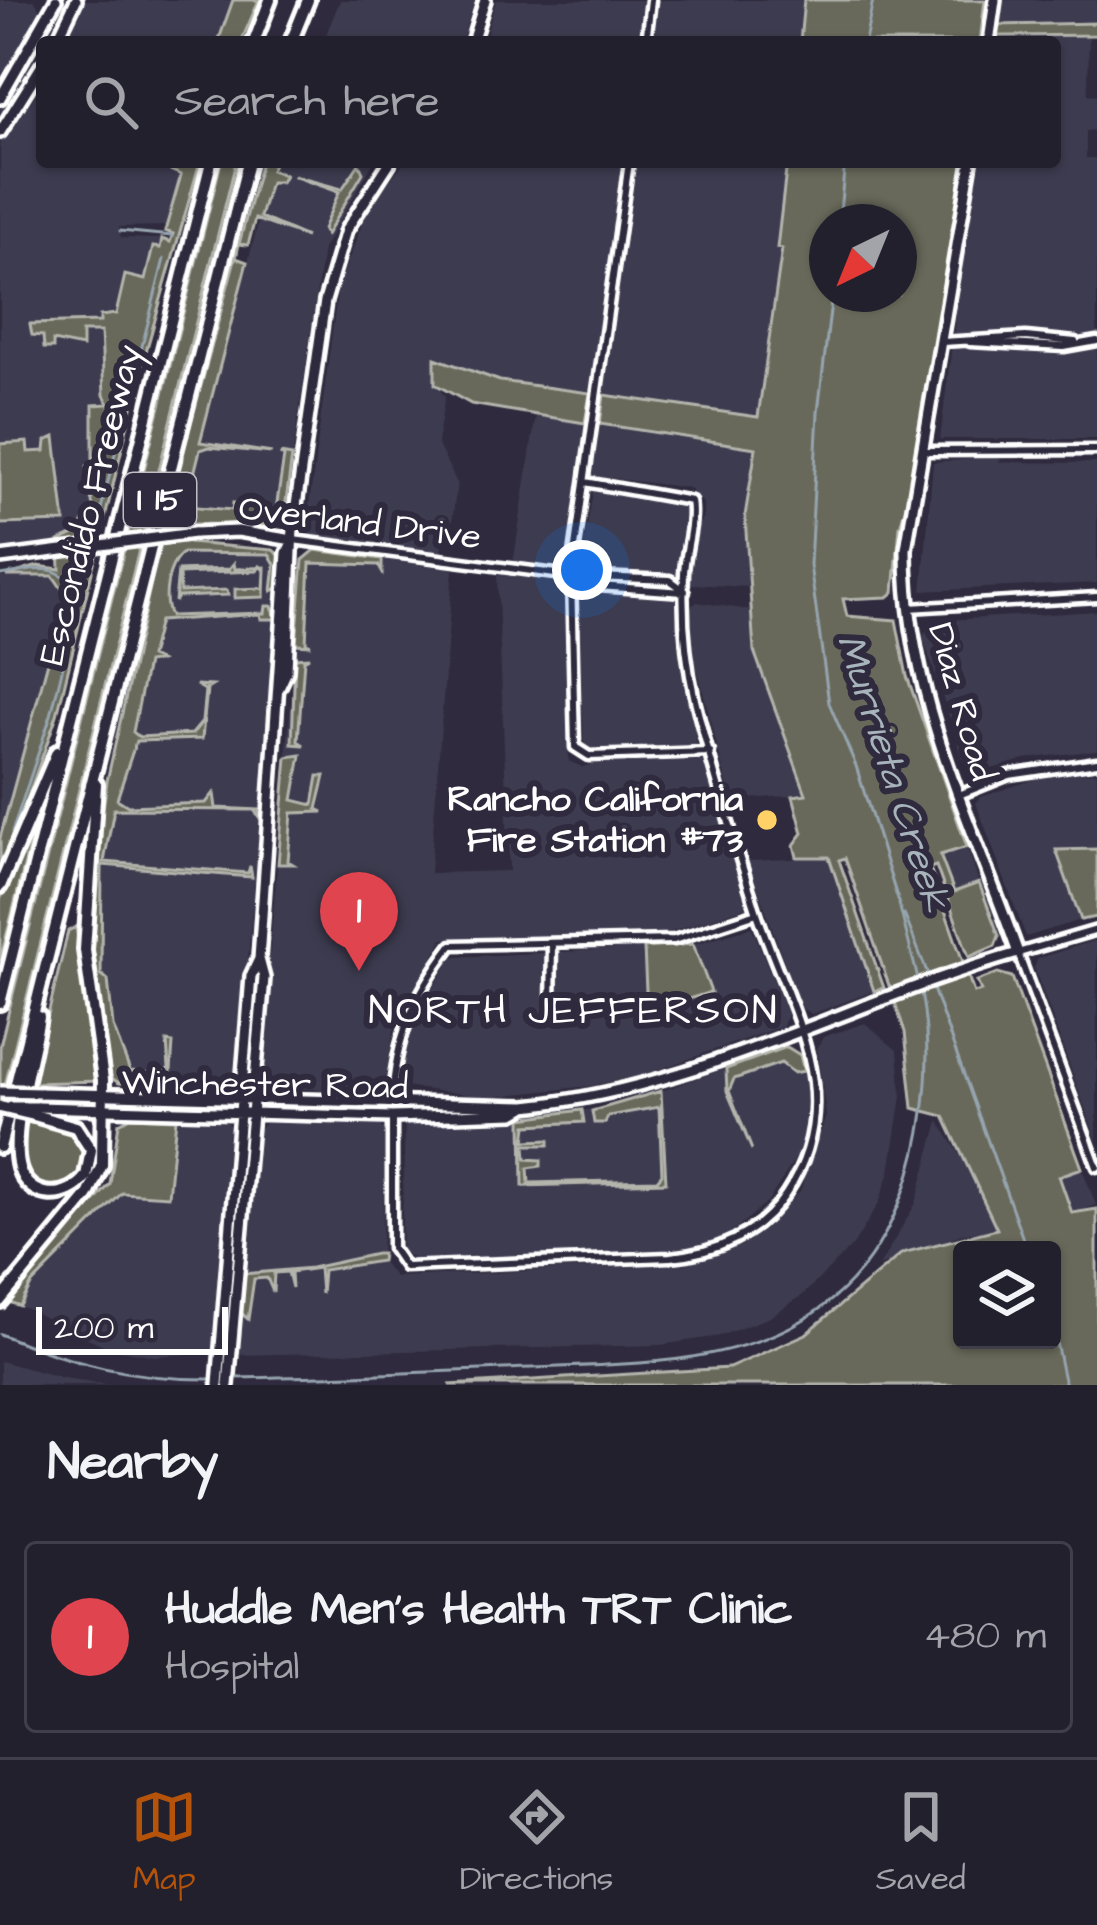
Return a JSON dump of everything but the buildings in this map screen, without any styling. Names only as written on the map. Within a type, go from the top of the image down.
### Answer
[{"type":"highway","points":[[256,36],[270,0]]},
{"type":"highway","points":[[293,36],[308,0]]},
{"type":"highway","name":"Escondido Freeway","points":[[0,1003],[209,168]]},
{"type":"highway","name":"Escondido Freeway","points":[[0,1147],[222,249],[246,168]]},
{"type":"highway","points":[[0,886],[64,739]]},
{"type":"highway","points":[[0,1300],[96,1183],[102,1165],[104,1094],[85,950],[100,746]]},
{"type":"highway","points":[[0,1107],[36,1111],[67,1121],[87,1142],[90,1168],[74,1190],[56,1195],[37,1190],[22,1177],[17,1158],[54,932]]},
{"type":"main road","points":[[474,36],[485,0]]},
{"type":"main road","points":[[990,36],[995,0]]},
{"type":"main road","points":[[58,36],[68,1]]},
{"type":"main road","points":[[43,36],[68,1]]},
{"type":"main road","points":[[0,98],[36,47]]},
{"type":"main road","points":[[0,132],[36,75]]},
{"type":"main road","points":[[228,1385],[220,1347],[250,993],[259,958],[279,688],[287,671],[293,540],[334,267],[356,212],[386,168]]},
{"type":"main road","name":"Diaz Road","points":[[969,168],[906,549],[906,608],[913,652],[959,795],[1018,953]]},
{"type":"main road","name":"Overland Drive","points":[[0,558],[238,530],[293,540]]},
{"type":"main road","name":"Winchester Road","points":[[2,1092],[526,1106],[621,1090],[1018,953]]},
{"type":"main road","points":[[218,1385],[234,1321],[254,1113],[264,977],[259,958]]},
{"type":"main road","points":[[250,993],[256,996],[260,1030]]},
{"type":"main road","name":"Winchester Road","points":[[36,1111],[104,1108],[392,1117],[514,1113],[526,1106]]},
{"type":"main road","points":[[229,1244],[229,1316],[234,1321]]},
{"type":"street","points":[[647,36],[651,0]]},
{"type":"street","points":[[628,168],[571,576],[574,747],[589,756],[710,752]]},
{"type":"street","points":[[942,342],[1064,347],[1097,341]]},
{"type":"street","points":[[925,452],[1097,450]]},
{"type":"street","points":[[392,1117],[392,1248],[404,1267],[692,1255],[761,1224],[800,1172],[816,1115],[814,1076],[757,913],[689,667],[685,591],[691,501],[685,495],[585,482]]},
{"type":"street","name":"Overland Drive","points":[[293,540],[571,576],[670,580],[685,591]]},
{"type":"street","name":"Overland Drive","points":[[571,576],[584,585],[685,591]]},
{"type":"street","points":[[906,608],[1097,597]]},
{"type":"street","points":[[959,795],[1009,775],[1097,762]]},
{"type":"street","points":[[392,1100],[394,1059],[406,1014],[452,945],[674,940],[757,913]]},
{"type":"street","name":"Winchester Road","points":[[1018,953],[1097,930]]},
{"type":"street","points":[[551,1009],[552,943]]},
{"type":"street","name":"Diaz Road","points":[[1018,953],[1097,1167]]},
{"type":"shaded area","points":[[0,0],[34,0],[42,13],[0,78]]},
{"type":"shaded area","points":[[85,0],[233,0],[220,36],[70,36]]},
{"type":"shaded area","points":[[340,0],[475,0],[463,36],[325,36]]},
{"type":"shaded area","points":[[496,0],[646,0],[642,36],[486,36]]},
{"type":"shaded area","points":[[658,0],[804,0],[801,36],[655,36]]},
{"type":"shaded area","points":[[1000,0],[1097,0],[1097,23],[997,25]]},
{"type":"shaded area","points":[[1089,35],[1088,94],[1097,95],[1097,130],[1086,131],[1086,158],[1097,158],[1097,439],[940,439],[974,168],[1061,168],[1061,36],[998,36]]},
{"type":"shaded area","points":[[0,88],[29,105],[36,94],[36,168],[183,168],[167,226],[119,227],[121,238],[162,239],[90,537],[0,549]]},
{"type":"shaded area","points":[[272,168],[370,168],[323,249],[284,514],[184,507]]},
{"type":"shaded area","points":[[399,168],[623,168],[590,393],[500,381],[435,359],[436,384],[445,397],[437,443],[457,483],[450,539],[442,543],[441,553],[313,536],[306,528],[338,288],[368,208]]},
{"type":"shaded area","points":[[636,168],[786,168],[777,247],[782,248],[758,418],[604,395]]},
{"type":"shaded area","points":[[536,415],[585,423],[566,561],[557,567],[513,564]]},
{"type":"shaded area","points":[[600,424],[757,448],[745,516],[748,587],[691,584],[694,531],[703,517],[703,503],[689,488],[593,476]]},
{"type":"shaded area","points":[[999,457],[1000,462],[1097,463],[1097,583],[922,591],[933,462]]},
{"type":"shaded area","points":[[593,492],[671,500],[685,509],[676,582],[580,567]]},
{"type":"shaded area","points":[[247,548],[282,557],[238,1078],[227,1086],[150,1084],[120,1063],[103,990],[98,899],[110,808],[174,552]]},
{"type":"shaded area","points":[[315,550],[453,569],[430,873],[509,871],[497,575],[556,580],[564,586],[569,761],[582,767],[603,761],[705,761],[746,907],[666,933],[443,939],[394,1030],[384,1087],[376,1092],[263,1087],[259,1079],[303,560]]},
{"type":"shaded area","points":[[53,576],[68,591],[69,602],[0,859],[0,577]]},
{"type":"shaded area","points":[[584,583],[676,599],[697,746],[597,751],[584,745],[577,586]]},
{"type":"shaded area","points":[[697,602],[750,610],[754,651],[806,795],[731,800],[693,653],[690,607]]},
{"type":"shaded area","points":[[1097,611],[1097,750],[1025,759],[969,776],[923,638],[930,621]]},
{"type":"shaded area","points":[[1097,772],[1097,849],[1057,851],[1081,920],[1026,937],[976,803],[981,797],[1044,776]]},
{"type":"shaded area","points":[[967,847],[979,883],[954,893],[940,854]]},
{"type":"shaded area","points":[[828,857],[874,991],[812,1014],[801,1008],[748,861]]},
{"type":"shaded area","points":[[752,927],[787,1014],[783,1026],[643,1075],[590,1086],[489,1097],[403,1087],[404,1057],[415,1020],[452,957],[644,948],[648,1012],[710,992],[693,944]]},
{"type":"shaded area","points":[[1097,940],[1097,1141],[1034,968],[1038,958]]},
{"type":"shaded area","points":[[865,1023],[898,1051],[902,1097],[890,1172],[879,1203],[854,1244],[803,1295],[770,1317],[720,1336],[661,1345],[237,1355],[259,1129],[269,1120],[375,1121],[386,1131],[381,1261],[395,1277],[686,1264],[742,1245],[768,1226],[800,1191],[826,1116],[817,1048],[823,1037]]},
{"type":"shaded area","points":[[790,1046],[800,1054],[808,1086],[802,1148],[768,1202],[726,1237],[688,1249],[591,1254],[414,1259],[401,1251],[405,1121],[522,1118],[587,1110],[644,1097]]},
{"type":"shaded area","points":[[176,1119],[223,1119],[233,1128],[211,1353],[155,1356],[109,1348],[20,1306],[31,1285],[122,1193],[168,1196]]},
{"type":"shaded area","points":[[939,1121],[982,1190],[997,1230],[965,1233],[879,1266],[916,1203]]},
{"type":"shaded area","points":[[1082,1168],[1096,1205],[1072,1213],[1059,1176]]},
{"type":"shaded area","points":[[0,1361],[64,1378],[108,1385],[0,1385]]},
{"type":"green space","points":[[233,0],[259,0],[244,36],[220,36]]},
{"type":"green space","points":[[804,0],[985,0],[981,36],[801,36]]},
{"type":"green space","points":[[1097,23],[1097,35],[995,36],[997,25]]},
{"type":"green space","points":[[165,168],[198,168],[143,362],[57,715],[0,875],[0,838],[66,595],[53,576],[6,576],[38,566],[60,569],[59,541],[78,532],[93,507],[87,477],[92,468],[86,466],[93,465],[93,405],[109,404],[104,395],[101,332],[82,332],[82,347],[53,341],[53,348],[44,348],[43,336],[32,335],[30,324],[100,322],[100,316],[116,314],[125,275],[145,280],[153,247],[160,248],[162,239],[170,242],[173,234],[165,231],[181,175]]},
{"type":"green space","points":[[220,168],[234,168],[0,1105],[0,1046]]},
{"type":"green space","points":[[259,168],[272,168],[285,175],[281,182],[270,182],[260,217],[306,237],[255,219],[248,245],[239,244]]},
{"type":"green space","points":[[361,168],[363,173],[326,235],[323,229],[339,192],[293,176],[342,189]]},
{"type":"green space","points":[[786,168],[963,168],[921,455],[900,526],[894,592],[888,597],[843,599],[847,616],[896,620],[907,676],[967,847],[940,855],[954,892],[979,883],[999,936],[995,946],[969,957],[936,866],[930,868],[974,993],[981,991],[977,981],[998,973],[1012,977],[1082,1168],[1059,1176],[1072,1213],[1097,1209],[1097,1385],[449,1385],[729,1368],[806,1334],[902,1253],[997,1229],[944,1116],[913,1108],[905,1032],[845,858],[839,860],[884,988],[874,991],[829,857],[797,857],[794,845],[803,833],[793,796],[806,794],[754,651],[745,516],[756,448],[600,424],[604,395],[758,417],[782,249],[777,248]]},
{"type":"green space","points":[[239,244],[236,258],[247,262],[200,442],[272,453],[200,450],[186,506],[232,510],[233,503],[276,509],[284,457],[280,454],[292,456],[284,517],[273,525],[191,524],[190,531],[161,535]]},
{"type":"green space","points":[[435,358],[500,381],[590,393],[585,423],[471,404],[435,384]]},
{"type":"green space","points":[[55,437],[65,522],[0,524],[0,444],[27,442],[28,452],[45,451],[46,441]]},
{"type":"green space","points":[[190,535],[190,543],[273,550],[282,557],[279,587],[272,591],[275,564],[269,554],[183,553],[167,584],[170,616],[265,613],[266,606],[272,606],[276,619],[261,619],[260,614],[159,621],[150,657],[159,661],[147,663],[133,732],[139,737],[192,734],[202,722],[205,690],[196,685],[212,686],[207,689],[202,739],[136,741],[117,799],[128,806],[206,803],[214,793],[216,808],[259,810],[259,817],[254,810],[114,809],[104,862],[248,873],[250,866],[252,877],[102,865],[101,974],[108,980],[113,1026],[130,1071],[162,1074],[169,1068],[167,1042],[173,1043],[170,1085],[119,1083],[107,1075],[90,958],[92,886],[107,781],[161,538]]},
{"type":"green space","points":[[315,550],[382,559],[382,572],[378,565],[310,563],[306,643],[311,645],[296,644],[303,560]]},
{"type":"green space","points":[[234,563],[235,569],[259,567],[257,571],[179,574],[180,592],[227,590],[228,595],[178,597],[175,602],[178,571],[229,569]]},
{"type":"green space","points":[[265,574],[264,597],[235,598],[235,589],[264,588]]},
{"type":"green space","points":[[309,657],[304,660],[298,741],[304,745],[292,744],[295,658]]},
{"type":"green space","points":[[301,755],[293,800],[313,805],[318,776],[325,776],[317,809],[323,812],[292,813],[288,861],[293,864],[278,864],[287,757]]},
{"type":"green space","points":[[31,839],[0,961],[0,900]]},
{"type":"green space","points":[[1097,849],[1097,917],[1081,920],[1056,850]]},
{"type":"green space","points":[[76,927],[100,1081],[32,1083],[68,931]]},
{"type":"green space","points":[[693,944],[711,992],[647,1012],[644,948]]},
{"type":"green space","points":[[787,1047],[800,1055],[804,1071],[794,1073],[781,1063],[734,1079],[729,1091],[752,1150],[727,1091],[726,1069]]},
{"type":"green space","points":[[661,1091],[666,1182],[523,1186],[522,1118],[582,1110],[584,1122],[527,1125],[525,1141],[549,1140],[549,1145],[525,1145],[526,1159],[541,1160],[541,1166],[528,1168],[529,1183],[657,1180],[662,1174],[659,1107],[608,1116],[605,1123],[594,1123],[592,1111]]},
{"type":"green space","points":[[131,1117],[176,1119],[168,1196],[122,1193],[31,1285],[20,1306],[6,1301],[110,1184],[119,1123]]},
{"type":"green space","points":[[25,1120],[69,1129],[87,1153],[82,1175],[65,1190],[39,1183],[26,1169]]},
{"type":"green space","points":[[382,1254],[381,1261],[323,1270],[321,1294],[319,1268],[291,1272],[292,1288],[288,1272],[274,1273],[273,1292],[267,1278],[254,1279],[248,1319],[240,1312],[243,1274],[311,1268]]},
{"type":"waterway","name":"Murrieta Creek","points":[[866,36],[873,0]]},
{"type":"waterway","name":"Murrieta Creek","points":[[841,204],[844,168]]},
{"type":"waterway","points":[[120,231],[172,236]]},
{"type":"waterway","points":[[93,541],[164,259]]},
{"type":"waterway","name":"Murrieta Creek","points":[[830,312],[818,412],[810,565],[829,703],[856,766],[896,894]]},
{"type":"waterway","points":[[12,832],[51,715],[91,551]]},
{"type":"waterway","points":[[0,575],[56,572],[71,586],[76,599]]},
{"type":"waterway","points":[[897,896],[919,983]]},
{"type":"waterway","name":"Murrieta Creek","points":[[904,914],[929,977]]},
{"type":"waterway","name":"Murrieta Creek","points":[[932,986],[1024,1241]]},
{"type":"waterway","points":[[229,1378],[630,1364],[748,1344],[800,1322],[845,1288],[882,1239],[910,1173],[926,1083],[921,992]]},
{"type":"waterway","points":[[0,1334],[104,1368],[213,1379]]},
{"type":"waterway","name":"Murrieta Creek","points":[[1057,1349],[1065,1385]]},
{"type":"place","name":"Rancho California Fire Station #73","points":[[767,820]]},
{"type":"place","name":"Huddle Men's Health TRT Clinic","points":[[359,971]]},
{"type":"district","name":"NORTH JEFFERSON","points":[[574,1012]]}]
